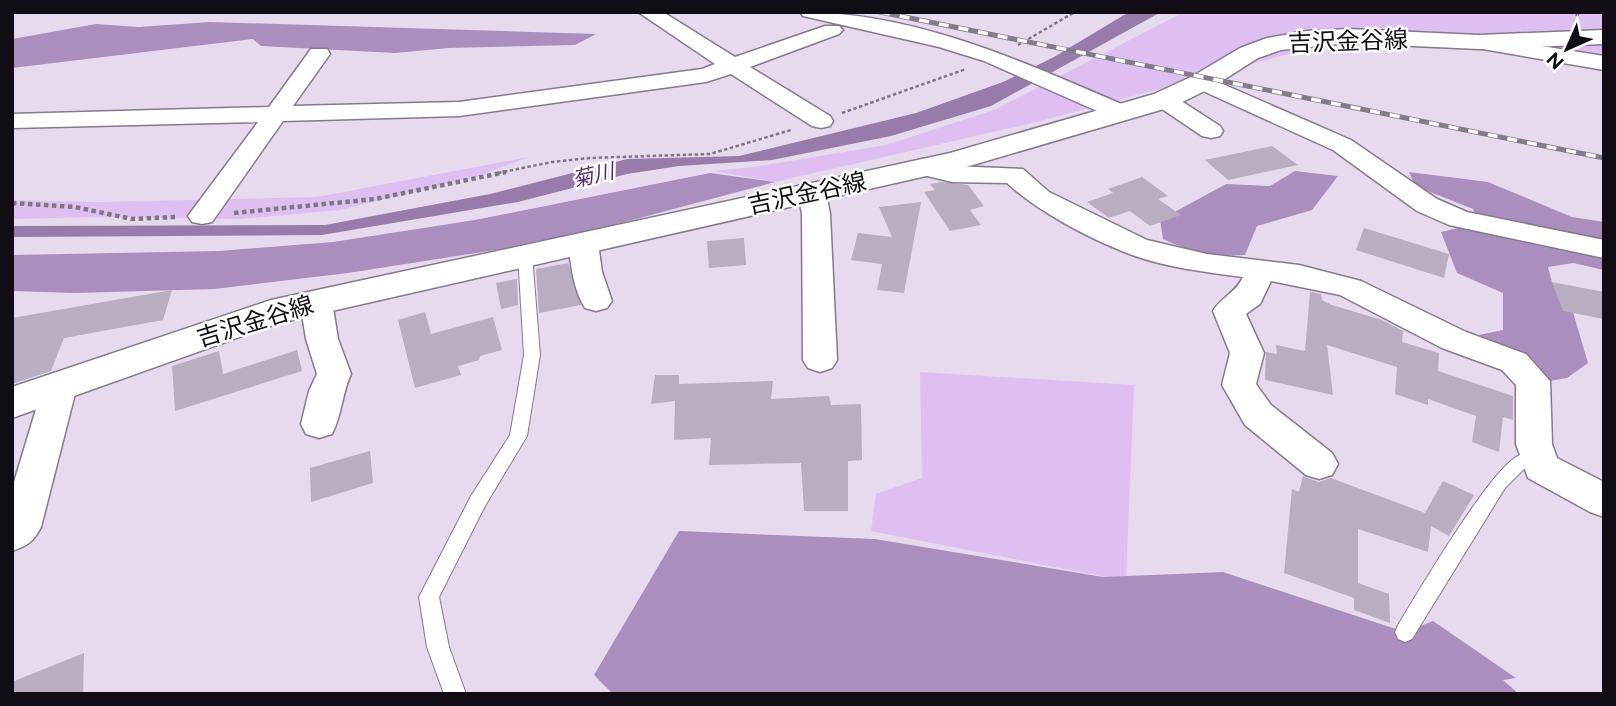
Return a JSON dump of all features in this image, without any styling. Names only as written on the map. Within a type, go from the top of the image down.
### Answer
[{"type":"main road","name":"吉沢金谷線","points":[[12,403],[271,312],[924,167],[1122,113],[1164,100],[1202,82],[1249,53],[1276,43],[1348,36],[1479,42],[1604,37]]},
{"type":"street","points":[[649,12],[821,121]]},
{"type":"street","points":[[810,12],[944,42],[992,56],[1122,113]]},
{"type":"street","points":[[12,121],[459,108],[706,75],[832,30]]},
{"type":"street","points":[[1479,42],[1604,63]]},
{"type":"street","points":[[202,216],[319,54]]},
{"type":"street","points":[[1202,82],[1342,145],[1427,205],[1459,219],[1604,249]]},
{"type":"street","points":[[1164,100],[1211,131]]},
{"type":"street","points":[[924,167],[952,174],[1014,175],[1039,198],[1138,247],[1207,263],[1299,275],[1350,288],[1454,340],[1514,362],[1533,381],[1534,443],[1541,467],[1604,501]]},
{"type":"street","points":[[812,192],[816,214],[820,360]]},
{"type":"street","points":[[583,243],[587,272],[596,301]]},
{"type":"street","points":[[1261,270],[1249,297],[1229,311],[1247,353],[1239,385],[1258,415],[1320,464]]},
{"type":"street","points":[[317,302],[322,339],[334,374],[326,391],[319,424]]},
{"type":"street","points":[[12,534],[21,527],[60,386]]},
{"type":"lane","points":[[455,694],[438,647],[429,597],[478,501],[518,436],[532,355],[525,256]]},
{"type":"lane","points":[[1405,632],[1499,483],[1520,462],[1540,464]]},
{"type":"path","points":[[12,203],[75,207],[132,219],[302,209],[375,199],[552,162],[710,154],[821,121],[957,73],[1014,47],[1075,12]]},
{"type":"shaded area","points":[[1184,12],[1604,12],[1604,62],[1479,42],[1329,43],[1041,121],[775,182],[714,171],[886,145],[994,110]]},
{"type":"shaded area","points":[[210,22],[596,34],[575,45],[449,48],[395,53],[261,46],[253,39],[12,68],[12,39],[96,24],[139,27]]},
{"type":"shaded area","points":[[529,157],[478,176],[340,210],[240,219],[12,219],[12,200],[98,202],[317,197]]},
{"type":"shaded area","points":[[1295,171],[1338,176],[1312,210],[1257,226],[1245,255],[1203,253],[1163,239],[1160,220],[1226,184],[1270,186]]},
{"type":"shaded area","points":[[1409,172],[1488,182],[1572,217],[1604,222],[1604,270],[1573,263],[1548,267],[1552,282],[1573,312],[1588,363],[1567,378],[1544,382],[1454,340],[1503,330],[1503,293],[1457,273],[1441,232],[1479,223],[1473,209],[1415,186]]},
{"type":"shaded area","points":[[710,173],[775,182],[553,241],[348,273],[214,289],[75,293],[12,291],[12,255],[219,251],[333,242],[475,220]]},
{"type":"shaded area","points":[[920,372],[1134,385],[1126,581],[871,531],[876,494],[922,478]]},
{"type":"shaded area","points":[[679,531],[875,539],[1103,577],[1223,572],[1405,632],[1433,621],[1516,678],[1503,680],[1519,694],[613,694],[594,675]]},
{"type":"water","name":"菊川","points":[[1129,12],[1161,12],[991,106],[891,136],[772,160],[679,166],[627,174],[518,202],[322,235],[12,237],[12,226],[325,225],[490,194],[627,159],[739,156],[916,113],[1003,82],[1054,57]]},
{"type":"building","points":[[1272,146],[1298,165],[1228,180],[1205,160]]},
{"type":"building","points":[[1142,177],[1168,196],[1158,199],[1181,215],[1150,226],[1130,211],[1109,218],[1087,202],[1113,193],[1108,189]]},
{"type":"building","points":[[942,182],[968,185],[984,206],[970,210],[981,225],[950,231],[924,192],[935,190],[930,184]]},
{"type":"building","points":[[921,202],[904,293],[877,290],[882,264],[851,260],[858,233],[892,237],[879,207]]},
{"type":"building","points":[[1364,228],[1449,254],[1444,278],[1356,250]]},
{"type":"building","points":[[744,238],[746,265],[709,268],[707,241]]},
{"type":"building","points":[[568,263],[581,305],[539,313],[536,269]]},
{"type":"building","points":[[517,279],[518,305],[501,309],[496,283]]},
{"type":"building","points":[[1552,282],[1604,292],[1604,319],[1563,311]]},
{"type":"building","points":[[172,290],[163,320],[64,338],[51,371],[12,384],[12,318]]},
{"type":"building","points":[[1310,292],[1321,294],[1322,300],[1332,305],[1382,320],[1403,331],[1402,342],[1439,353],[1438,371],[1513,396],[1513,420],[1503,417],[1499,452],[1472,442],[1476,416],[1428,399],[1428,405],[1395,394],[1397,367],[1327,345],[1333,395],[1265,380],[1266,352],[1277,354],[1276,345],[1305,351]]},
{"type":"building","points":[[425,312],[431,334],[493,317],[502,350],[458,366],[461,375],[415,388],[398,320]]},
{"type":"building","points":[[297,350],[302,371],[175,411],[172,366],[219,351],[223,374]]},
{"type":"building","points":[[655,375],[679,375],[679,384],[773,381],[771,399],[829,396],[831,405],[861,404],[862,460],[848,461],[848,511],[804,511],[801,463],[709,465],[711,438],[674,440],[675,401],[651,404]]},
{"type":"building","points":[[370,451],[373,483],[311,502],[310,468]]},
{"type":"building","points":[[1303,476],[1318,482],[1331,478],[1425,513],[1443,481],[1474,495],[1449,536],[1431,526],[1428,552],[1358,529],[1358,583],[1389,594],[1390,623],[1354,610],[1354,598],[1284,573],[1292,489],[1299,492]]},
{"type":"building","points":[[84,653],[83,694],[12,694],[12,682]]},
{"type":"railway","points":[[880,12],[1604,158]]}]
